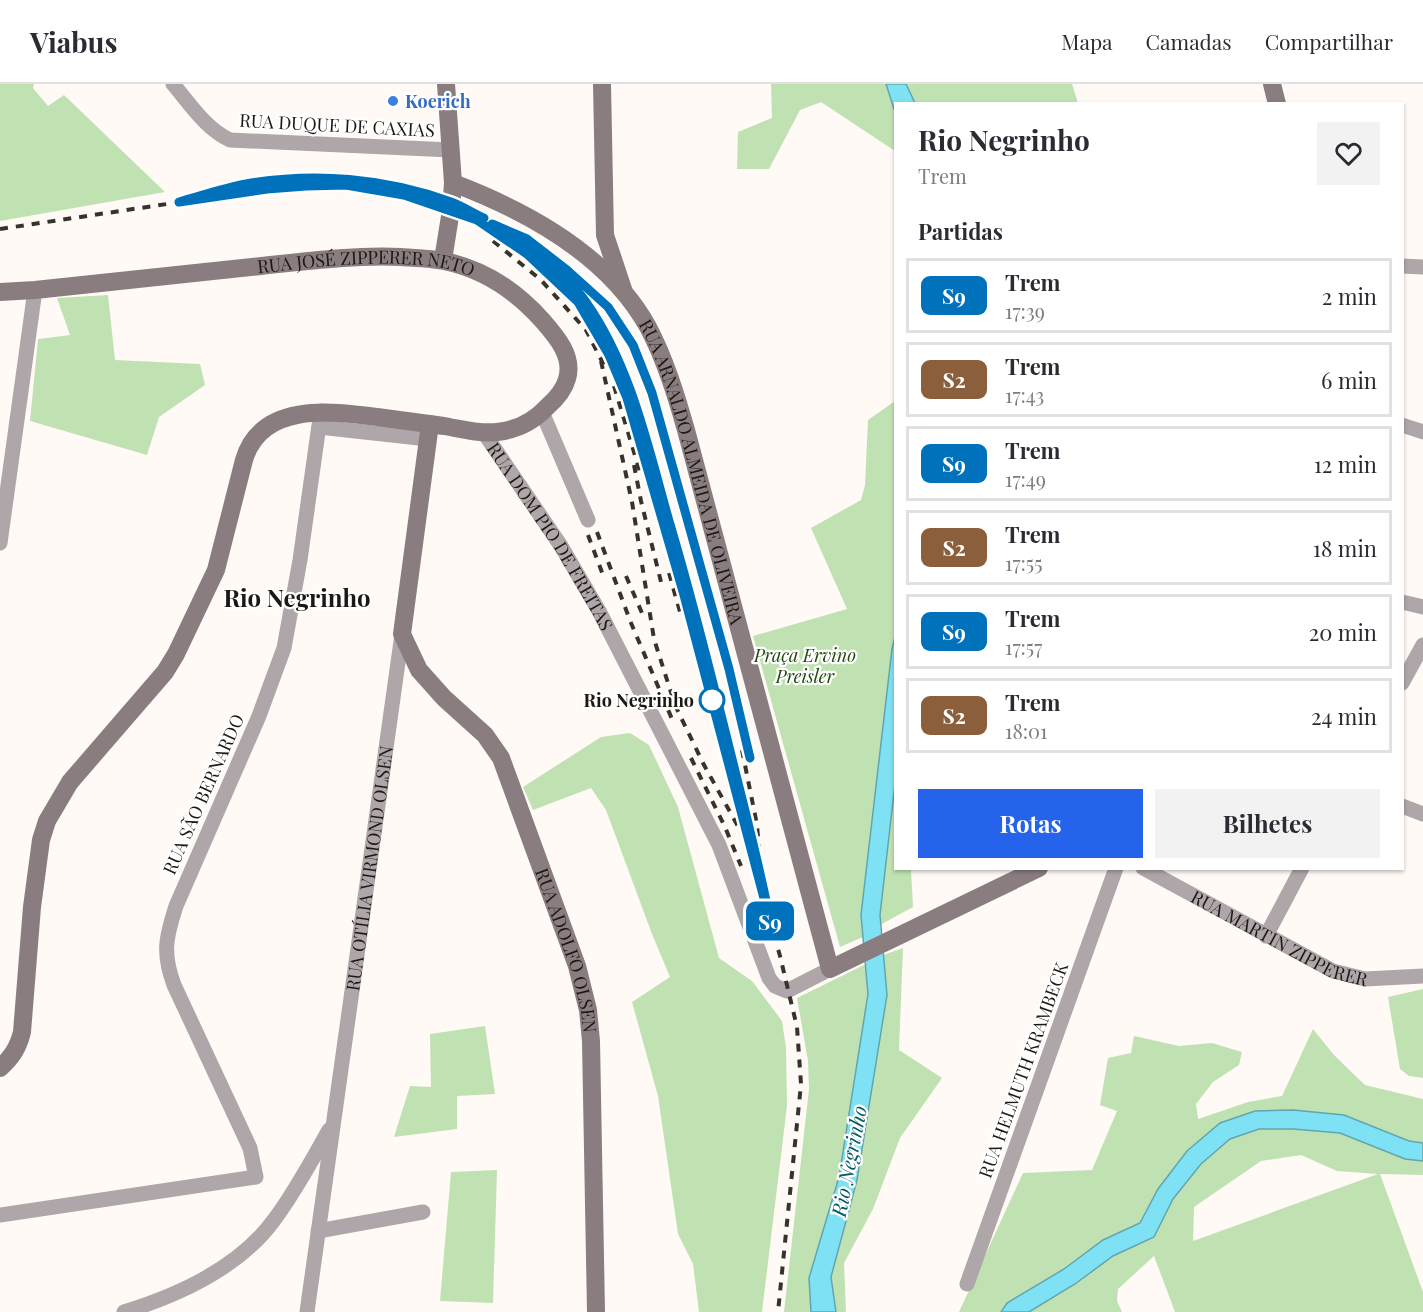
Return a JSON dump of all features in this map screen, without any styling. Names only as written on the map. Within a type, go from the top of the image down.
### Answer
[{"type":"main road","points":[[443,260],[453,183],[446,84]]},
{"type":"main road","name":"RUA ARNALDO ALMEIDA DE OLIVEIRA","points":[[602,84],[605,235],[625,293]]},
{"type":"main road","points":[[1272,84],[1276,102]]},
{"type":"main road","name":"RUA ARNALDO ALMEIDA DE OLIVEIRA","points":[[453,183],[509,207],[576,248],[625,293],[648,327],[677,400],[830,969]]},
{"type":"main road","points":[[576,248],[594,244],[605,235]]},
{"type":"main road","name":"RUA JOSÉ ZIPPERER NETO","points":[[0,292],[355,256],[443,260],[486,275],[510,291],[531,308],[557,337],[567,358],[567,379],[556,398],[542,412],[528,423],[511,430],[484,433]]},
{"type":"main road","name":"RUA DOM PIO DE FREITAS","points":[[0,1068],[10,1059],[18,1046],[22,1032],[32,907],[41,840],[46,821],[70,782],[165,672],[176,654],[216,570],[248,445],[255,435],[282,419],[320,419],[429,431],[484,433]]},
{"type":"main road","name":"RUA OTÍLIA VIRMOND OLSEN","points":[[402,634],[429,431]]},
{"type":"main road","name":"RUA ADOLFO OLSEN","points":[[402,634],[419,670],[444,698],[485,735],[501,758],[570,944],[585,992],[591,1041],[596,1312]]},
{"type":"main road","name":"RUA DOM PIO DE FREITAS","points":[[830,969],[1035,870]]},
{"type":"street","name":"RUA DUQUE DE CAXIAS","points":[[173,84],[208,125],[220,136],[230,140],[451,150]]},
{"type":"street","points":[[1404,266],[1423,267]]},
{"type":"street","points":[[0,543],[35,290]]},
{"type":"street","points":[[542,412],[588,520]]},
{"type":"street","name":"RUA SÃO BERNARDO","points":[[0,1215],[256,1177],[250,1148],[174,985],[166,966],[165,951],[176,906],[259,716],[284,648],[300,560],[320,419]]},
{"type":"street","points":[[1404,426],[1423,432]]},
{"type":"street","name":"RUA DOM PIO DE FREITAS","points":[[484,433],[555,537],[599,611],[719,845],[775,986],[787,991],[830,969]]},
{"type":"street","points":[[1404,603],[1423,607]]},
{"type":"street","name":"RUA OTÍLIA VIRMOND OLSEN","points":[[307,1312],[402,634]]},
{"type":"street","points":[[1404,679],[1423,645]]},
{"type":"street","points":[[1404,807],[1423,814]]},
{"type":"street","name":"RUA HELMUTH KRAMBECK","points":[[967,1284],[1115,870]]},
{"type":"street","name":"RUA MARTIN ZIPPERER","points":[[1147,870],[1334,972],[1349,977],[1383,979],[1423,976]]},
{"type":"street","points":[[1266,936],[1301,870]]},
{"type":"street","points":[[124,1312],[168,1296],[214,1274],[259,1238],[290,1197],[333,1123]]},
{"type":"street","points":[[318,1231],[423,1212]]},
{"type":"green space","points":[[0,84],[34,84],[33,88],[48,106],[64,95],[165,192],[0,221]]},
{"type":"green space","points":[[771,84],[886,84],[894,109],[894,150],[821,102],[800,110],[769,169],[737,169],[738,132],[772,118]]},
{"type":"green space","points":[[906,84],[1072,84],[1078,102],[915,102]]},
{"type":"green space","points":[[108,295],[115,360],[200,364],[205,385],[159,417],[147,455],[30,421],[38,339],[70,335],[57,298]]},
{"type":"green space","name":"Praça Ervino Preisler","points":[[894,402],[894,641],[861,915],[863,937],[840,947],[753,636],[847,609],[811,528],[861,500],[865,485],[868,420]]},
{"type":"green space","points":[[630,733],[649,745],[678,807],[719,958],[752,981],[782,1021],[786,1048],[787,1106],[762,1312],[699,1312],[693,1264],[678,1234],[658,1096],[632,1002],[670,977],[606,810],[591,788],[533,810],[523,787],[601,737]]},
{"type":"green space","points":[[894,784],[894,870],[911,870],[913,907],[880,925]]},
{"type":"green space","points":[[903,948],[899,1050],[942,1078],[900,1138],[873,1209],[844,1263],[846,1312],[836,1312],[831,1277],[857,1180],[887,995],[883,955]]},
{"type":"green space","points":[[866,964],[868,994],[839,1177],[809,1278],[811,1312],[784,1312],[809,1089],[808,1061],[797,998]]},
{"type":"green space","points":[[1423,989],[1423,1078],[1409,1076],[1400,1069],[1388,997]]},
{"type":"green space","points":[[485,1026],[495,1094],[457,1096],[457,1129],[394,1137],[410,1086],[431,1087],[430,1034]]},
{"type":"green space","points":[[1313,1029],[1334,1055],[1365,1085],[1423,1099],[1423,1143],[1409,1141],[1344,1115],[1220,1123],[1187,1152],[1158,1189],[1140,1223],[1103,1240],[1064,1269],[1008,1303],[1001,1312],[959,1312],[1023,1173],[1092,1170],[1117,1111],[1100,1105],[1108,1058],[1131,1053],[1134,1036],[1179,1046],[1212,1043],[1242,1052],[1239,1065],[1213,1082],[1196,1104],[1198,1119],[1248,1102],[1282,1096]]},
{"type":"green space","points":[[1259,1129],[1340,1133],[1405,1159],[1423,1161],[1423,1175],[1380,1174],[1423,1292],[1423,1312],[1175,1312],[1154,1256],[1118,1289],[1117,1301],[1122,1312],[1029,1312],[1075,1284],[1113,1256],[1154,1237],[1173,1199],[1201,1164],[1230,1139]],"holes":[[[1301,1155],[1337,1171],[1378,1174],[1193,1241],[1194,1207],[1261,1161]]]},
{"type":"green space","points":[[497,1170],[493,1303],[440,1301],[451,1172]]},
{"type":"water","points":[[886,84],[906,84],[915,102],[894,102],[894,109]]},
{"type":"water","points":[[894,641],[894,792],[880,915],[887,995],[857,1180],[831,1277],[836,1312],[811,1312],[809,1278],[839,1177],[868,994],[861,915]]},
{"type":"water","points":[[1293,1110],[1344,1115],[1409,1141],[1423,1143],[1423,1161],[1405,1159],[1340,1133],[1259,1129],[1230,1139],[1201,1164],[1173,1199],[1154,1237],[1113,1256],[1075,1284],[1029,1312],[1001,1312],[1007,1303],[1064,1269],[1103,1240],[1140,1223],[1158,1189],[1187,1151],[1220,1123],[1255,1111]]},
{"type":"railway","points":[[0,229],[267,189],[346,185],[404,195],[477,220],[527,254],[578,302],[609,355],[628,398],[685,595],[797,1027],[801,1084],[778,1312]]},
{"type":"railway","points":[[493,224],[527,239],[567,270],[608,307],[633,345],[652,393],[729,669],[750,758]]},
{"type":"railway","points":[[493,241],[541,280],[586,330],[605,367]]},
{"type":"railway","points":[[601,361],[632,502],[654,639],[675,705],[704,765],[740,830]]},
{"type":"railway","points":[[614,386],[640,472]]},
{"type":"railway","points":[[634,465],[662,586]]},
{"type":"railway","points":[[597,532],[631,623],[672,719]]},
{"type":"railway","points":[[588,535],[603,575]]},
{"type":"railway","points":[[669,573],[682,619]]},
{"type":"railway","points":[[626,576],[645,620]]},
{"type":"railway","points":[[742,750],[757,825],[760,862]]},
{"type":"railway","points":[[691,758],[725,827],[741,866]]},
{"type":"train","name":"S9","points":[[484,218],[452,202],[401,188],[352,179],[305,178],[246,184],[179,202],[267,189],[306,186],[346,185],[404,195],[477,220],[527,254],[578,302],[609,355],[627,398],[684,595],[771,925],[760,868],[691,595],[633,396],[611,344],[585,300],[564,278],[528,247],[492,224],[527,239],[567,270],[608,307],[633,345],[652,393],[729,669],[750,758]]},
{"type":"place","name":"Koerich","points":[[393,101]]},
{"type":"place","name":"Rio Negrinho","points":[[712,700]]},
{"type":"district","name":"Rio Negrinho","points":[[297,597]]}]
